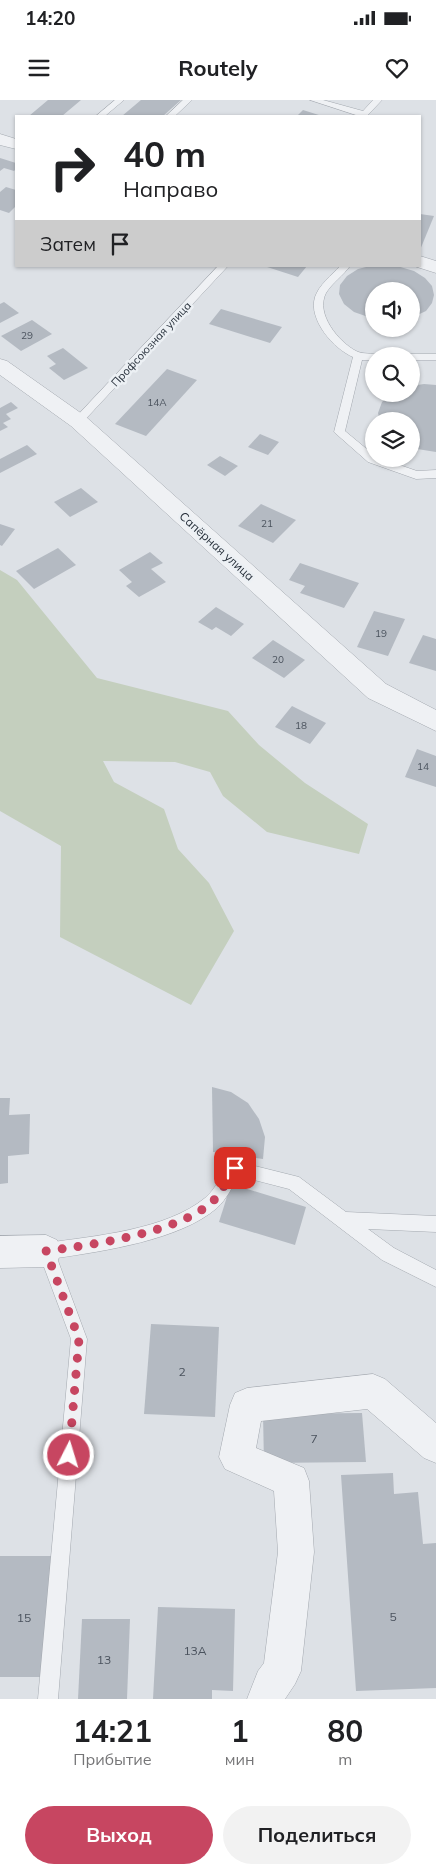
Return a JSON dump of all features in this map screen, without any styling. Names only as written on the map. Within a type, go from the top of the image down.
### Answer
[{"type":"street","points":[[0,139],[15,144]]},
{"type":"street","points":[[421,262],[436,267]]},
{"type":"street","name":"Сапёрная улица","points":[[0,365],[78,421],[377,691],[436,721]]},
{"type":"street","points":[[0,1252],[46,1251]]},
{"type":"street","points":[[266,1699],[271,1684],[282,1671],[296,1552],[291,1480],[237,1457],[247,1405],[373,1391],[436,1446]]},
{"type":"lane","points":[[101,115],[120,100]]},
{"type":"lane","points":[[171,115],[188,100]]},
{"type":"lane","points":[[314,100],[364,115],[378,100]]},
{"type":"lane","name":"Профсоюзная улица","points":[[78,421],[221,267]]},
{"type":"lane","points":[[344,267],[320,296],[319,311],[328,330],[340,345],[358,356],[365,356]]},
{"type":"lane","points":[[358,356],[340,432],[372,459],[416,475],[436,474]]},
{"type":"lane","points":[[420,357],[436,357]]},
{"type":"lane","points":[[48,1699],[79,1339],[46,1251],[100,1244],[178,1222],[212,1202],[235,1168],[293,1182],[388,1254],[436,1279]]},
{"type":"lane","points":[[343,1220],[436,1224]]},
{"type":"green space","points":[[0,570],[17,580],[97,678],[228,711],[259,745],[305,783],[368,824],[359,854],[267,832],[223,796],[210,772],[175,762],[103,761],[114,782],[164,809],[178,849],[209,883],[234,931],[191,1005],[60,937],[61,846],[0,811]]},
{"type":"building","points":[[48,100],[81,100],[63,115],[30,115]]},
{"type":"building","points":[[141,100],[181,100],[164,115],[123,115]]},
{"type":"building","points":[[303,110],[319,115],[298,115]]},
{"type":"building","points":[[0,158],[15,163],[14,171],[4,168],[0,171]]},
{"type":"building","points":[[6,187],[15,190],[15,207],[9,213],[0,210],[0,192]]},
{"type":"building","points":[[421,214],[434,216],[421,248]]},
{"type":"building","points":[[267,267],[306,267],[298,277]]},
{"type":"building","points":[[366,267],[400,267],[414,271],[425,278],[432,286],[434,295],[432,303],[426,311],[420,314],[420,282],[365,282],[365,316],[354,312],[344,304],[339,294],[340,285],[347,276],[358,269]]},
{"type":"building","points":[[4,302],[19,313],[0,323],[0,304]]},
{"type":"building","points":[[221,309],[282,327],[270,343],[209,324]]},
{"type":"building","points":[[32,320],[52,334],[21,351],[1,336]]},
{"type":"building","points":[[63,348],[88,368],[64,380],[49,368],[56,364],[47,356]]},
{"type":"building","points":[[167,369],[197,380],[146,436],[115,424]]},
{"type":"building","points":[[420,385],[436,385],[436,452],[420,449],[420,412],[378,412],[382,402],[420,402]]},
{"type":"building","points":[[11,402],[18,408],[6,414],[11,419],[3,423],[8,427],[0,431],[0,408]]},
{"type":"building","points":[[260,434],[279,442],[268,455],[248,447]]},
{"type":"building","points":[[27,445],[37,454],[0,473],[0,459]]},
{"type":"building","points":[[220,456],[238,466],[225,476],[207,465]]},
{"type":"building","points":[[81,488],[98,502],[70,517],[54,502]]},
{"type":"building","points":[[261,504],[296,520],[273,543],[238,526]]},
{"type":"building","points":[[0,524],[15,529],[2,546],[0,545]]},
{"type":"building","points":[[58,548],[76,565],[34,589],[16,571]]},
{"type":"building","points":[[150,552],[163,563],[151,569],[166,582],[139,597],[126,586],[132,582],[119,570]]},
{"type":"building","points":[[300,563],[359,583],[344,608],[300,593],[305,586],[289,580]]},
{"type":"building","points":[[216,607],[244,624],[231,636],[216,627],[212,630],[198,622]]},
{"type":"building","points":[[374,611],[405,619],[388,656],[357,647]]},
{"type":"building","points":[[423,635],[436,639],[436,671],[409,663]]},
{"type":"building","points":[[273,640],[305,660],[284,678],[252,658]]},
{"type":"building","points":[[292,706],[326,723],[310,744],[275,727]]},
{"type":"building","points":[[417,749],[436,756],[436,787],[405,777]]},
{"type":"building","points":[[212,1087],[231,1092],[248,1103],[259,1119],[265,1137],[263,1159],[213,1152]]},
{"type":"building","points":[[0,1098],[10,1098],[9,1115],[30,1114],[29,1154],[8,1156],[8,1183],[0,1184]]},
{"type":"building","points":[[231,1184],[306,1207],[295,1245],[219,1222]]},
{"type":"building","points":[[151,1324],[219,1327],[215,1417],[144,1414]]},
{"type":"building","points":[[362,1413],[366,1462],[264,1463],[263,1414]]},
{"type":"building","points":[[393,1473],[394,1494],[418,1492],[423,1544],[436,1543],[436,1688],[356,1691],[341,1475]]},
{"type":"building","points":[[0,1556],[51,1556],[43,1677],[0,1677]]},
{"type":"building","points":[[158,1607],[235,1609],[233,1691],[212,1690],[212,1699],[153,1699]]},
{"type":"building","points":[[82,1619],[130,1619],[127,1699],[78,1699]]},
{"type":"route","points":[[69,1455],[79,1339],[46,1251],[100,1244],[178,1222],[212,1202],[235,1168]]}]
